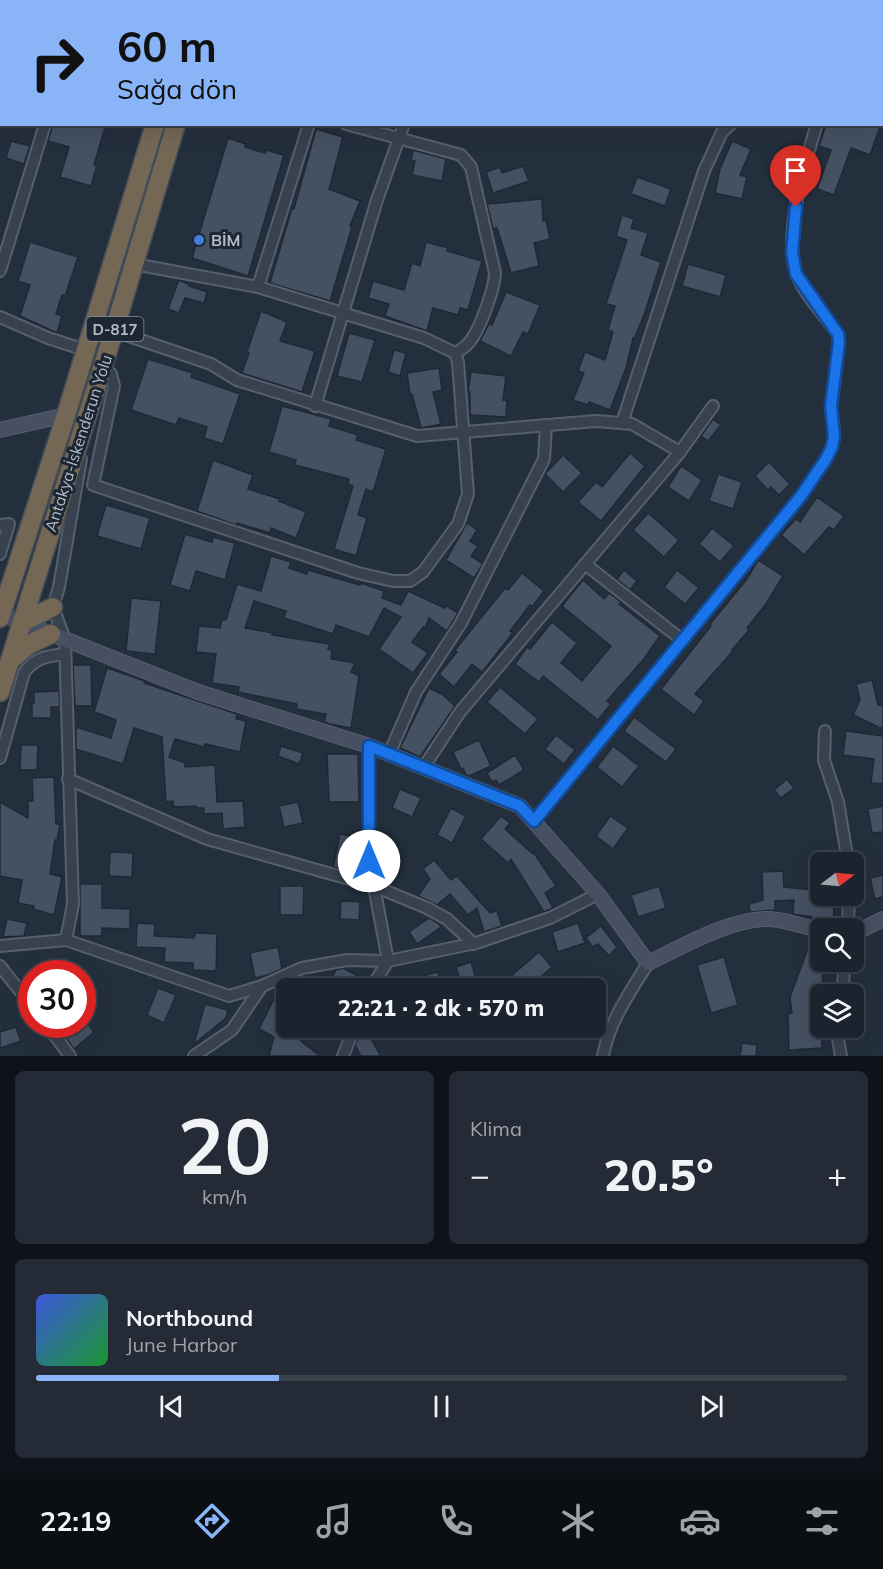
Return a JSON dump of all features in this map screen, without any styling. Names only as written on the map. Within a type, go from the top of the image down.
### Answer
[{"type":"highway","name":"Antakya-İskenderun Yolu","points":[[1,616],[66,415],[154,126]]},
{"type":"highway","name":"Antakya-İskenderun Yolu","points":[[0,692],[114,331],[175,126]]},
{"type":"highway","points":[[21,622],[53,607]]},
{"type":"highway","points":[[10,661],[30,645],[58,637]]},
{"type":"street","points":[[0,272],[44,126]]},
{"type":"street","points":[[258,287],[308,126]]},
{"type":"street","points":[[354,126],[461,155],[471,167],[495,273],[495,283],[474,335],[463,349],[456,353]]},
{"type":"street","points":[[315,406],[377,200],[403,126]]},
{"type":"street","points":[[622,423],[704,171],[722,132],[729,126]]},
{"type":"street","points":[[534,821],[801,496],[832,447],[834,436],[831,406],[838,357],[838,334],[796,274],[792,252],[796,207],[804,163],[816,126]]},
{"type":"street","points":[[103,366],[111,374],[114,386],[93,485],[358,573],[393,581],[410,581],[417,577],[458,524],[468,494],[459,362],[456,353],[424,338],[258,287],[134,264]]},
{"type":"street","points":[[0,317],[48,338],[86,350]]},
{"type":"street","points":[[114,331],[211,364],[237,380],[417,436],[596,421],[632,424],[680,452]]},
{"type":"street","points":[[423,768],[460,712],[680,452],[713,406]]},
{"type":"street","points":[[0,430],[66,415]]},
{"type":"street","points":[[66,940],[73,904],[65,654],[58,637],[53,607],[59,587],[77,485],[86,420]]},
{"type":"street","points":[[389,754],[416,693],[460,623],[544,459],[546,425]]},
{"type":"street","points":[[0,525],[9,524],[0,554]]},
{"type":"street","points":[[585,564],[682,640]]},
{"type":"street","points":[[1,616],[198,692],[369,746],[520,806],[598,894],[648,963]]},
{"type":"street","points":[[0,758],[24,673],[40,658],[65,654]]},
{"type":"street","points":[[825,731],[824,760],[838,802],[846,852]]},
{"type":"street","points":[[369,746],[372,886],[387,961],[377,978]]},
{"type":"street","points":[[68,779],[207,839],[372,886],[427,908],[447,919],[474,944]]},
{"type":"street","points":[[0,946],[66,940],[230,996],[262,986],[302,968],[347,960],[387,961],[474,944],[550,918],[598,894]]},
{"type":"street","points":[[603,1056],[605,1045],[622,1005],[648,963],[693,940],[745,922],[772,919],[810,928]]},
{"type":"street","points":[[864,928],[883,919]]},
{"type":"street","points":[[0,966],[18,988]]},
{"type":"street","points":[[194,1056],[232,1030],[262,986]]},
{"type":"street","points":[[56,1038],[70,1056]]},
{"type":"street","points":[[342,1056],[350,1038]]},
{"type":"street","points":[[838,1038],[841,1056]]},
{"type":"building","points":[[52,126],[105,126],[94,165],[97,165],[91,186],[60,177],[69,147],[48,141]]},
{"type":"building","points":[[825,126],[880,126],[870,155],[851,148],[834,195],[817,189],[831,150],[819,146]]},
{"type":"building","points":[[316,129],[343,137],[329,189],[360,201],[350,226],[352,227],[330,301],[270,283],[292,208],[294,209]]},
{"type":"building","points":[[228,138],[246,144],[245,147],[265,153],[266,150],[284,155],[248,276],[192,258]]},
{"type":"building","points":[[11,141],[30,146],[24,164],[6,158]]},
{"type":"building","points":[[732,141],[751,149],[740,175],[747,177],[742,199],[715,193],[720,169]]},
{"type":"building","points":[[413,150],[446,159],[442,181],[412,175],[415,161],[411,160]]},
{"type":"building","points":[[523,166],[529,181],[493,193],[486,172],[500,167],[502,173]]},
{"type":"building","points":[[637,177],[671,189],[665,206],[631,194]]},
{"type":"building","points":[[542,199],[543,221],[546,220],[550,239],[534,243],[539,266],[511,273],[497,228],[493,229],[487,204]]},
{"type":"building","points":[[622,215],[634,219],[631,228],[648,233],[641,255],[661,262],[610,410],[589,402],[588,405],[573,400],[584,373],[578,371],[585,352],[605,360],[613,332],[608,330],[615,306],[606,304],[627,240],[616,236]]},
{"type":"building","points":[[30,242],[78,257],[65,296],[62,295],[56,314],[62,316],[57,333],[20,316],[30,285],[18,281]]},
{"type":"building","points":[[426,242],[482,261],[468,310],[460,308],[458,315],[433,308],[427,331],[385,316],[389,304],[368,298],[373,281],[404,290],[412,263],[420,266]]},
{"type":"building","points":[[688,264],[726,275],[720,297],[682,286]]},
{"type":"building","points":[[179,280],[207,292],[204,303],[185,298],[179,313],[168,309]]},
{"type":"building","points":[[506,292],[540,305],[528,334],[523,332],[511,356],[480,341],[489,324],[492,325]]},
{"type":"building","points":[[261,311],[287,322],[280,341],[315,351],[302,392],[242,373]]},
{"type":"building","points":[[349,333],[375,340],[362,382],[337,376]]},
{"type":"building","points":[[394,350],[406,353],[400,376],[388,372]]},
{"type":"building","points":[[148,359],[193,373],[191,377],[240,394],[223,444],[204,438],[207,427],[179,418],[176,425],[131,410]]},
{"type":"building","points":[[439,368],[442,390],[433,392],[441,424],[421,428],[412,394],[410,395],[407,373]]},
{"type":"building","points":[[471,372],[506,376],[503,400],[507,400],[506,417],[470,415],[470,392],[468,392]]},
{"type":"building","points":[[282,406],[331,419],[329,426],[358,435],[356,440],[386,449],[373,492],[366,489],[358,515],[367,518],[356,556],[334,549],[353,486],[348,484],[349,479],[295,465],[296,460],[269,452]]},
{"type":"building","points":[[713,419],[721,425],[708,441],[701,436]]},
{"type":"building","points":[[630,453],[645,466],[601,521],[578,502],[596,482],[602,487]]},
{"type":"building","points":[[563,455],[582,473],[563,492],[545,474]]},
{"type":"building","points":[[213,460],[253,475],[248,489],[280,499],[279,501],[306,512],[296,538],[271,528],[270,533],[237,523],[236,525],[197,511]]},
{"type":"building","points":[[769,462],[790,484],[779,495],[771,487],[768,490],[755,476]]},
{"type":"building","points":[[681,466],[702,480],[689,501],[668,487]]},
{"type":"building","points":[[718,474],[742,482],[733,509],[709,501]]},
{"type":"building","points":[[817,497],[844,516],[834,530],[829,527],[804,555],[781,535],[796,519],[800,522]]},
{"type":"building","points":[[106,505],[150,518],[141,549],[97,536]]},
{"type":"building","points":[[648,513],[679,540],[664,557],[633,530]]},
{"type":"building","points":[[467,523],[477,530],[470,541],[478,546],[471,556],[483,564],[474,578],[446,560]]},
{"type":"building","points":[[712,528],[734,546],[720,562],[699,544]]},
{"type":"building","points":[[185,534],[212,542],[213,537],[235,543],[225,580],[196,571],[190,591],[170,585]]},
{"type":"building","points":[[271,556],[291,562],[289,568],[307,574],[308,570],[384,591],[382,598],[401,605],[408,591],[445,608],[447,606],[458,613],[447,631],[429,618],[425,628],[423,627],[412,642],[428,653],[413,673],[379,649],[401,617],[384,608],[369,637],[336,625],[333,634],[284,618],[286,611],[254,601],[245,628],[273,633],[272,635],[330,644],[328,649],[332,650],[331,659],[355,663],[351,672],[359,676],[351,728],[330,724],[324,722],[326,714],[296,709],[297,704],[238,692],[239,687],[212,683],[216,654],[196,652],[199,626],[220,628],[222,620],[226,620],[237,584],[261,591]]},
{"type":"building","points":[[758,560],[783,576],[766,604],[747,628],[749,630],[695,694],[704,701],[694,715],[661,689],[747,579]]},
{"type":"building","points":[[624,570],[637,581],[630,590],[617,579]]},
{"type":"building","points":[[677,570],[699,588],[685,604],[664,587]]},
{"type":"building","points":[[522,573],[544,591],[510,631],[513,633],[482,672],[472,664],[454,687],[439,674],[457,652],[455,650],[505,588],[508,590]]},
{"type":"building","points":[[583,580],[604,599],[609,593],[621,602],[619,604],[660,636],[643,660],[607,701],[611,704],[598,720],[543,676],[539,682],[515,664],[527,647],[530,649],[552,622],[577,643],[561,663],[582,681],[611,646],[562,606]]},
{"type":"building","points":[[131,598],[161,601],[155,654],[126,651]]},
{"type":"building","points":[[73,665],[91,665],[92,706],[75,706]]},
{"type":"building","points":[[107,668],[237,714],[236,719],[246,721],[240,752],[205,744],[204,747],[175,739],[169,757],[185,763],[185,767],[215,765],[217,802],[243,801],[245,827],[223,829],[222,813],[204,814],[204,808],[174,807],[173,801],[166,802],[162,737],[134,728],[123,764],[76,749],[76,727],[111,738],[116,720],[94,712]]},
{"type":"building","points":[[872,680],[878,705],[883,706],[883,729],[853,715],[860,700],[856,684]]},
{"type":"building","points":[[500,687],[538,719],[525,734],[487,702]]},
{"type":"building","points":[[429,688],[443,695],[455,706],[420,757],[400,748]]},
{"type":"building","points":[[59,691],[60,707],[51,707],[51,718],[32,718],[34,692]]},
{"type":"building","points":[[634,717],[676,749],[666,762],[624,731]]},
{"type":"building","points":[[846,731],[883,736],[883,784],[871,783],[874,759],[843,755]]},
{"type":"building","points":[[556,735],[575,750],[564,764],[545,749]]},
{"type":"building","points":[[479,740],[491,766],[469,776],[463,768],[461,769],[453,752]]},
{"type":"building","points":[[21,745],[38,745],[37,770],[20,770]]},
{"type":"building","points":[[281,746],[303,753],[299,764],[278,756]]},
{"type":"building","points":[[613,746],[639,766],[622,787],[597,767]]},
{"type":"building","points":[[327,754],[358,754],[359,802],[329,802]]},
{"type":"building","points":[[515,755],[524,770],[499,785],[496,780],[492,782],[487,773]]},
{"type":"building","points":[[54,777],[56,824],[60,824],[50,874],[62,877],[54,915],[33,909],[34,906],[18,903],[22,880],[0,876],[0,802],[28,818],[28,801],[33,801],[32,778]]},
{"type":"building","points":[[787,779],[794,788],[781,798],[774,790]]},
{"type":"building","points":[[400,789],[421,798],[412,817],[392,808]]},
{"type":"building","points":[[298,802],[303,823],[284,827],[279,806]]},
{"type":"building","points":[[883,806],[883,832],[872,833],[868,809]]},
{"type":"building","points":[[451,808],[466,816],[452,843],[437,835]]},
{"type":"building","points":[[501,816],[510,823],[505,829],[534,853],[556,886],[545,893],[553,908],[544,912],[511,859],[508,863],[481,839]]},
{"type":"building","points":[[610,816],[628,828],[613,849],[596,836]]},
{"type":"building","points":[[340,834],[359,837],[357,850],[362,850],[362,866],[356,865],[355,873],[333,867]]},
{"type":"building","points":[[110,852],[133,853],[132,877],[109,876]]},
{"type":"building","points":[[434,860],[451,880],[457,876],[490,913],[497,911],[502,926],[484,932],[477,908],[468,915],[450,894],[437,905],[418,896],[430,879],[423,869]]},
{"type":"building","points":[[783,871],[784,887],[810,890],[810,906],[834,906],[833,918],[812,918],[793,914],[794,900],[775,901],[775,910],[750,912],[749,904],[763,900],[762,872]]},
{"type":"building","points":[[883,875],[883,897],[875,899],[870,878]]},
{"type":"building","points":[[80,884],[102,884],[102,908],[130,909],[130,929],[102,928],[102,936],[80,936]]},
{"type":"building","points":[[280,886],[304,886],[303,915],[280,915]]},
{"type":"building","points":[[659,886],[666,908],[638,917],[631,895]]},
{"type":"building","points":[[341,901],[360,902],[359,920],[340,919]]},
{"type":"building","points":[[429,918],[441,927],[417,944],[409,932]]},
{"type":"building","points":[[7,919],[27,923],[24,936],[3,937]]},
{"type":"building","points":[[137,923],[155,924],[154,936],[194,938],[195,933],[217,934],[216,971],[193,970],[193,963],[164,962],[165,948],[136,947]]},
{"type":"building","points":[[578,923],[585,943],[558,952],[552,932]]},
{"type":"building","points":[[601,926],[617,947],[609,956],[598,944],[593,947],[586,938]]},
{"type":"building","points":[[278,947],[282,969],[255,978],[250,953]]},
{"type":"building","points":[[807,951],[810,951],[810,972],[823,972],[822,984],[810,984],[810,1038],[822,1038],[822,1048],[789,1050],[788,1013],[792,1013],[790,997]]},
{"type":"building","points":[[539,952],[552,967],[539,978],[509,978]]},
{"type":"building","points":[[724,957],[738,1005],[711,1013],[697,965]]},
{"type":"building","points":[[471,962],[476,978],[459,978],[456,967]]},
{"type":"building","points":[[343,968],[360,977],[332,978],[336,970]]},
{"type":"building","points":[[438,972],[440,978],[423,978],[422,976]]},
{"type":"building","points":[[158,988],[176,995],[164,1023],[147,1015]]},
{"type":"building","points":[[274,999],[276,1000],[276,1038],[303,1038],[301,1041],[320,1056],[269,1056],[274,1037],[259,1029]]},
{"type":"building","points":[[205,1004],[228,1010],[226,1018],[194,1044]]},
{"type":"building","points":[[16,1027],[18,1038],[21,1041],[0,1048],[0,1032]]},
{"type":"building","points":[[66,1038],[87,1038],[74,1049]]},
{"type":"building","points":[[358,1038],[371,1038],[381,1056],[361,1056],[355,1045]]},
{"type":"building","points":[[742,1043],[757,1045],[756,1056],[740,1056]]},
{"type":"place","name":"BİM","points":[[199,240]]},
{"type":"route","points":[[369,861],[369,746],[520,806],[534,821],[801,496],[826,459],[834,436],[831,406],[839,342],[838,334],[796,274],[792,252],[796,207]]}]
